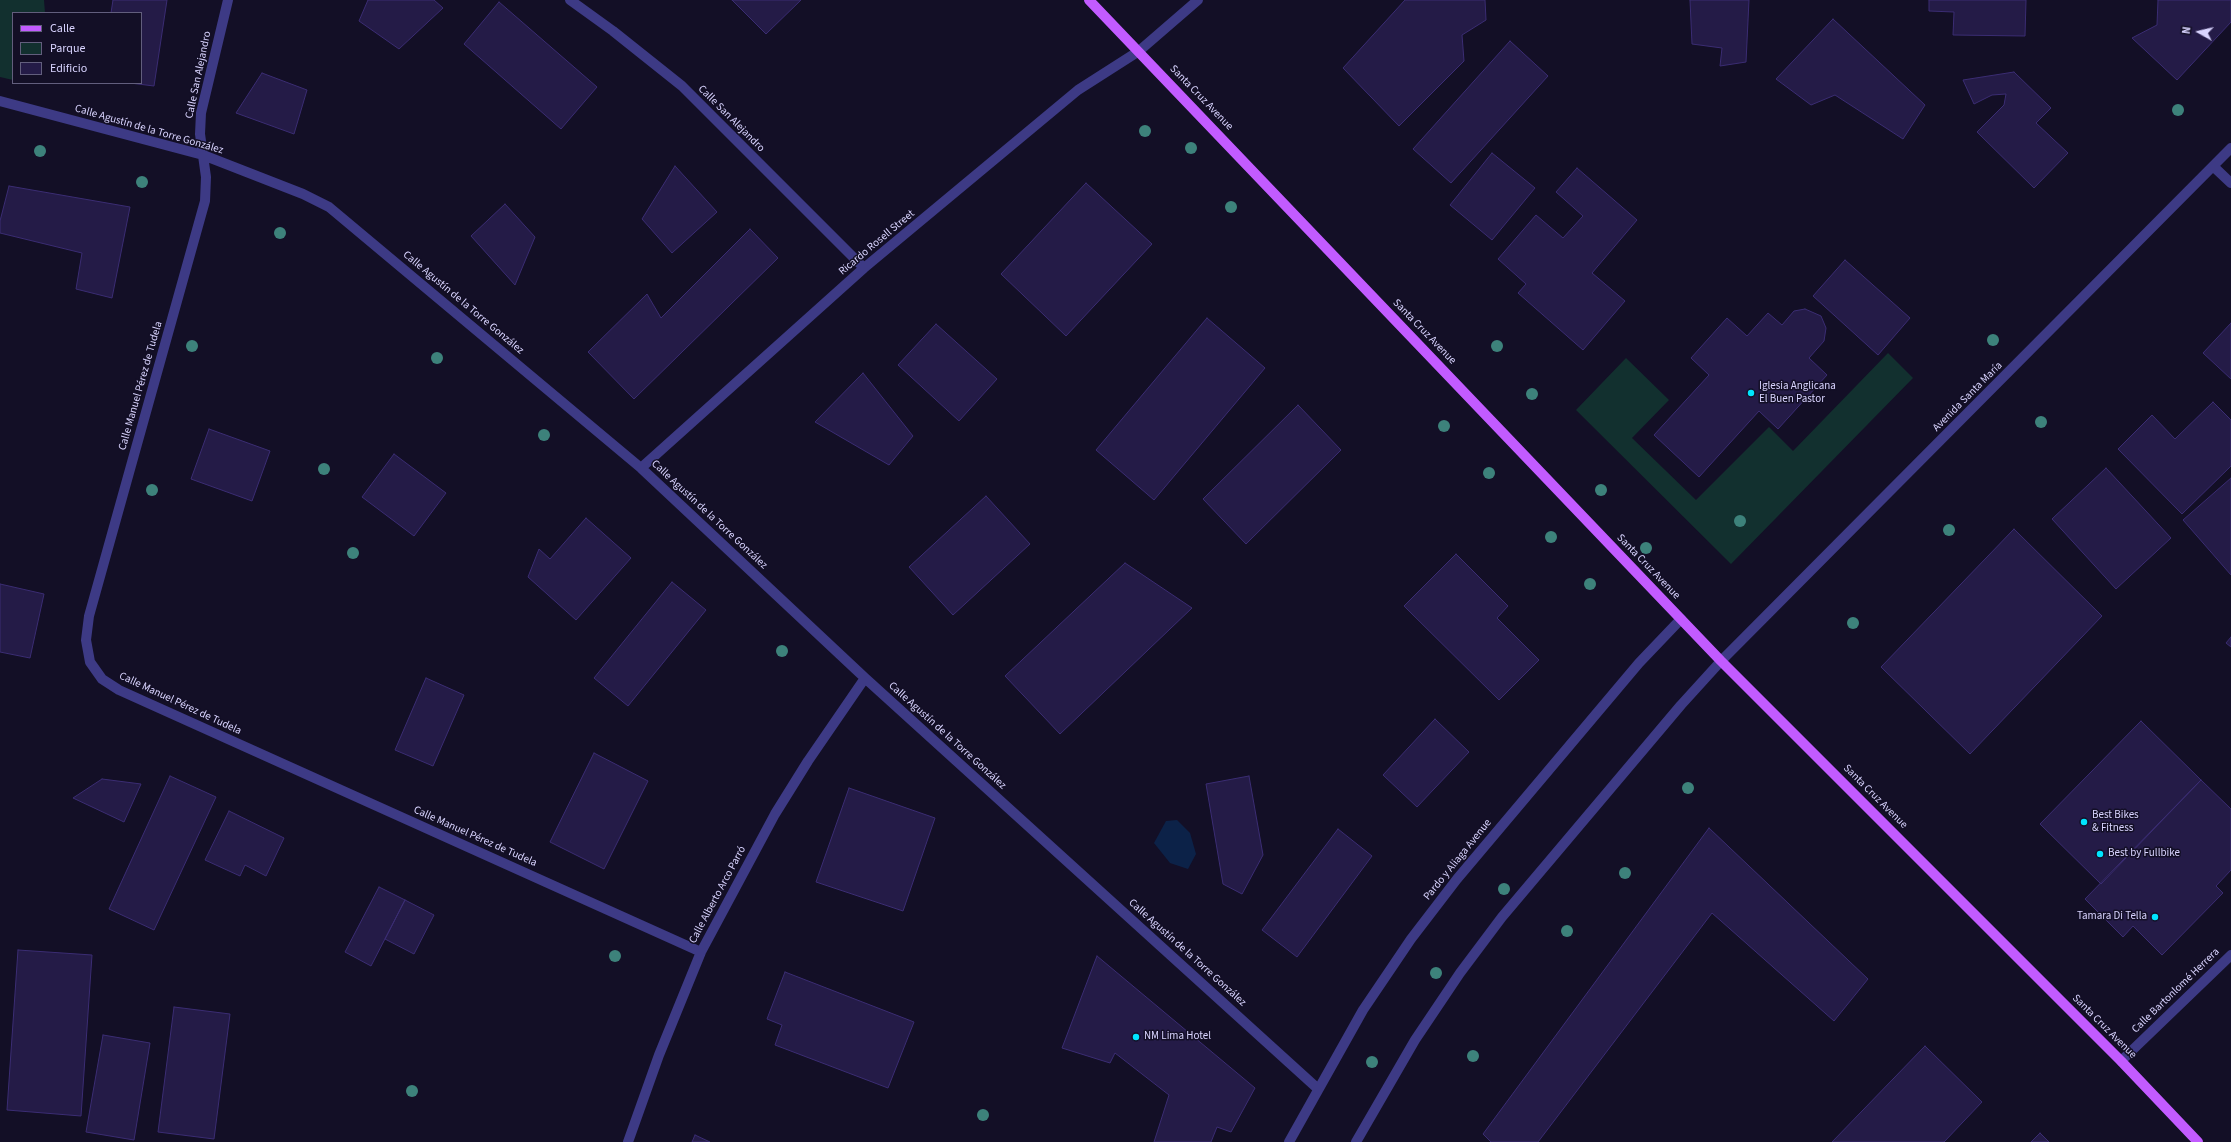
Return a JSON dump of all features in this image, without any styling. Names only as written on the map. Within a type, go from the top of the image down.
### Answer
[{"type":"main road","name":"Santa Cruz Avenue","points":[[1089,0],[1140,51],[1681,619],[2121,1061],[2198,1142]]},
{"type":"street","name":"Calle San Alejandro","points":[[203,155],[200,134],[201,113],[228,0]]},
{"type":"street","name":"Calle San Alejandro","points":[[570,0],[613,31],[682,86],[864,268]]},
{"type":"street","name":"Ricardo Rosell Street","points":[[641,468],[864,268],[1078,90],[1140,51],[1198,0]]},
{"type":"street","name":"Calle Agustín de la Torre González","points":[[0,101],[203,155],[304,194],[329,207],[641,468],[865,678],[1317,1088]]},
{"type":"street","name":"Avenida Santa María","points":[[1722,661],[2214,167],[2231,148]]},
{"type":"street","name":"Calle Manuel Pérez de Tudela","points":[[203,155],[206,176],[205,201],[89,616],[86,640],[90,662],[102,678],[119,690],[701,952]]},
{"type":"street","points":[[2214,167],[2231,183]]},
{"type":"street","name":"Pardo y Aliaga Avenue","points":[[1289,1142],[1317,1088],[1367,1003],[1411,938],[1452,885],[1639,663],[1681,619]]},
{"type":"street","points":[[1356,1142],[1415,1040],[1460,973],[1502,916],[1680,705],[1722,661]]},
{"type":"street","name":"Calle Alberto Arco Parró","points":[[628,1142],[659,1055],[701,952],[775,814],[808,761],[865,678]]},
{"type":"street","name":"Calle Bartonlomé Herrera","points":[[2121,1061],[2231,955]]},
{"type":"green space","points":[[0,0],[44,0],[45,12],[12,12],[12,80],[0,77]]},
{"type":"green space","points":[[1888,353],[1913,378],[1731,564],[1576,410],[1626,358],[1669,400],[1632,438],[1696,500],[1769,427],[1793,451]]},
{"type":"water","points":[[1177,820],[1190,833],[1196,854],[1188,869],[1170,863],[1154,843],[1166,821]]},
{"type":"building","points":[[113,0],[167,0],[154,86],[138,84],[142,84],[142,12],[111,12]]},
{"type":"building","points":[[368,0],[434,0],[443,8],[399,49],[359,21]]},
{"type":"building","points":[[732,0],[801,0],[766,34]]},
{"type":"building","points":[[1405,0],[1485,0],[1486,20],[1462,35],[1464,61],[1399,126],[1343,68]]},
{"type":"building","points":[[1690,0],[1749,0],[1746,62],[1720,66],[1722,48],[1692,44]]},
{"type":"building","points":[[1929,0],[2026,0],[2025,36],[1953,35],[1954,12],[1929,11]]},
{"type":"building","points":[[2158,0],[2231,0],[2231,22],[2177,80],[2132,38],[2157,25]]},
{"type":"building","points":[[499,2],[597,87],[561,129],[464,44]]},
{"type":"building","points":[[1833,19],[1925,105],[1903,139],[1835,95],[1811,105],[1776,79]]},
{"type":"building","points":[[1510,41],[1548,76],[1451,183],[1413,149]]},
{"type":"building","points":[[2014,72],[2051,108],[2036,123],[2068,153],[2034,188],[1977,132],[2004,105],[2006,94],[1992,95],[1974,104],[1963,80]]},
{"type":"building","points":[[262,73],[307,90],[294,134],[236,113]]},
{"type":"building","points":[[1492,153],[1535,188],[1492,240],[1450,205]]},
{"type":"building","points":[[675,166],[717,212],[672,253],[642,219]]},
{"type":"building","points":[[1577,168],[1637,220],[1592,273],[1625,301],[1583,350],[1518,293],[1526,284],[1498,259],[1536,215],[1563,238],[1583,216],[1556,192]]},
{"type":"building","points":[[1086,183],[1152,244],[1066,336],[1001,274]]},
{"type":"building","points":[[9,186],[130,207],[112,298],[76,289],[82,253],[0,233],[0,221]]},
{"type":"building","points":[[505,204],[535,237],[515,285],[471,236]]},
{"type":"building","points":[[750,229],[778,258],[634,399],[588,352],[647,294],[661,318]]},
{"type":"building","points":[[1845,260],[1910,318],[1878,355],[1813,296]]},
{"type":"building","name":"Iglesia Anglicana El Buen Pastor","points":[[1805,309],[1821,316],[1826,328],[1824,341],[1809,358],[1827,375],[1778,429],[1759,411],[1699,477],[1654,435],[1709,375],[1691,358],[1727,318],[1747,336],[1768,313],[1782,325],[1794,311]]},
{"type":"building","points":[[1207,318],[1265,368],[1154,500],[1096,450]]},
{"type":"building","points":[[2231,323],[2231,379],[2203,353]]},
{"type":"building","points":[[936,324],[997,379],[959,421],[898,365]]},
{"type":"building","points":[[863,373],[913,436],[889,465],[815,422]]},
{"type":"building","points":[[2213,402],[2231,420],[2231,466],[2182,514],[2118,449],[2152,415],[2175,439]]},
{"type":"building","points":[[1298,405],[1341,450],[1246,544],[1203,499]]},
{"type":"building","points":[[209,429],[270,451],[252,501],[191,479]]},
{"type":"building","points":[[394,454],[446,493],[414,536],[362,497]]},
{"type":"building","points":[[2106,468],[2171,538],[2116,589],[2052,519]]},
{"type":"building","points":[[2231,478],[2231,575],[2183,520]]},
{"type":"building","points":[[986,496],[1030,544],[953,615],[909,567]]},
{"type":"building","points":[[586,518],[631,558],[576,620],[528,577],[539,549],[550,559]]},
{"type":"building","points":[[2014,529],[2102,616],[1970,754],[1881,667]]},
{"type":"building","points":[[1456,554],[1508,606],[1497,618],[1539,660],[1499,700],[1404,606]]},
{"type":"building","points":[[1125,563],[1192,608],[1060,734],[1005,676]]},
{"type":"building","points":[[672,582],[706,610],[628,706],[594,678]]},
{"type":"building","points":[[0,584],[44,594],[30,658],[0,652]]},
{"type":"building","points":[[2231,637],[2231,647],[2226,643]]},
{"type":"building","points":[[426,678],[464,695],[433,766],[395,750]]},
{"type":"building","points":[[1435,719],[1469,752],[1417,807],[1383,775]]},
{"type":"building","points":[[2141,721],[2201,780],[2101,884],[2040,824]]},
{"type":"building","points":[[594,753],[648,781],[604,869],[550,842]]},
{"type":"building","points":[[170,776],[216,797],[154,930],[109,909]]},
{"type":"building","points":[[1249,776],[1263,855],[1242,894],[1223,884],[1206,784]]},
{"type":"building","points":[[102,779],[141,784],[124,822],[73,798]]},
{"type":"building","points":[[2201,780],[2231,809],[2231,870],[2216,886],[2223,893],[2162,955],[2133,926],[2123,937],[2085,899]]},
{"type":"building","points":[[849,788],[935,818],[903,911],[816,882]]},
{"type":"building","points":[[229,811],[284,838],[266,876],[245,865],[240,876],[205,860]]},
{"type":"building","points":[[1709,828],[1868,979],[1834,1021],[1712,913],[1538,1142],[1491,1142],[1483,1134]]},
{"type":"building","points":[[1338,829],[1372,856],[1297,957],[1262,930]]},
{"type":"building","points":[[379,887],[405,900],[371,966],[345,952]]},
{"type":"building","points":[[405,900],[434,915],[414,954],[385,939]]},
{"type":"building","points":[[18,950],[92,955],[81,1116],[7,1110]]},
{"type":"building","name":"NM Lima Hotel","points":[[1097,956],[1255,1088],[1231,1132],[1217,1127],[1211,1142],[1154,1142],[1169,1095],[1115,1053],[1110,1063],[1062,1048]]},
{"type":"building","points":[[785,972],[914,1022],[888,1088],[775,1045],[782,1025],[767,1019]]},
{"type":"building","points":[[174,1007],[230,1014],[214,1139],[158,1132]]},
{"type":"building","points":[[103,1035],[150,1043],[134,1140],[86,1132]]},
{"type":"building","points":[[1925,1046],[1982,1102],[1944,1142],[1832,1142]]},
{"type":"building","points":[[2040,1133],[2049,1142],[2031,1142]]},
{"type":"building","points":[[695,1135],[710,1142],[692,1142]]},
{"type":"place","name":"Iglesia Anglicana El Buen Pastor","points":[[1751,393]]},
{"type":"place","name":"Best Bikes & Fitness","points":[[2084,822]]},
{"type":"place","name":"Best by Fullbike","points":[[2100,854]]},
{"type":"place","name":"Tamara Di Tella","points":[[2155,917]]},
{"type":"place","name":"NM Lima Hotel","points":[[1136,1037]]}]
